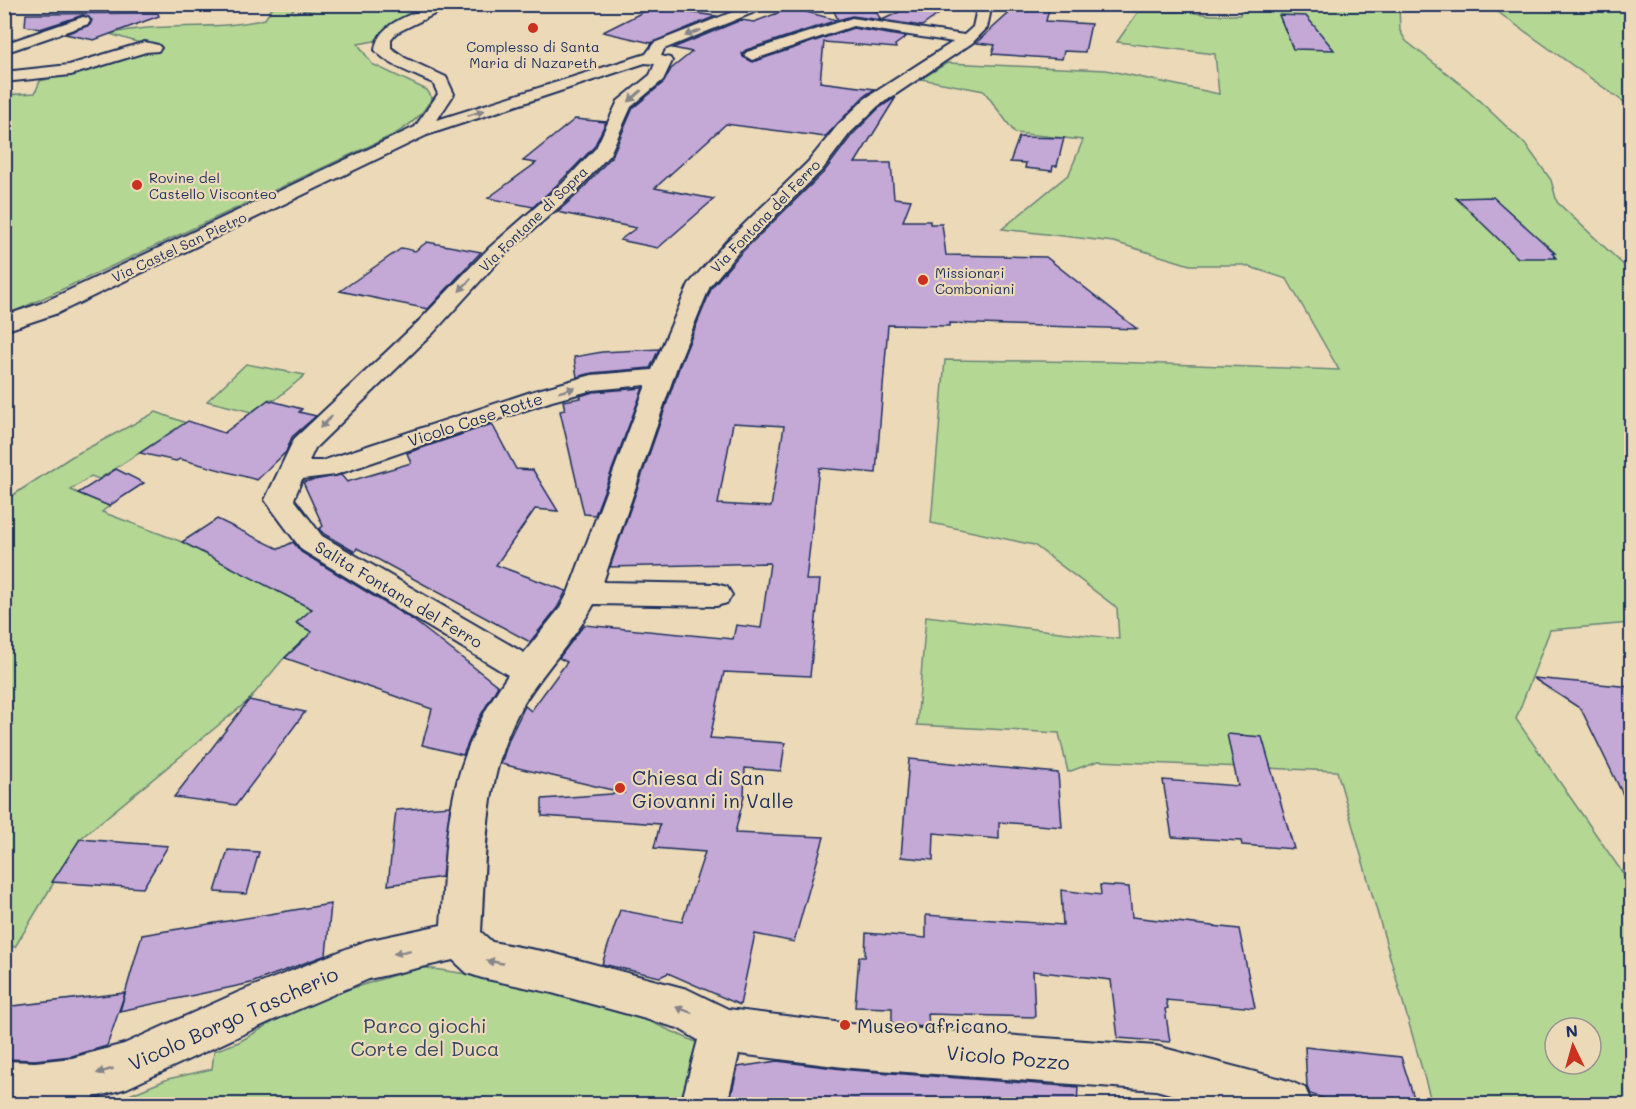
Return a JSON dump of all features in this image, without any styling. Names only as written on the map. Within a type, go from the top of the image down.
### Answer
[{"type":"street","points":[[421,131],[446,94],[440,80],[399,61],[383,50],[384,39],[391,30],[448,4]]},
{"type":"street","points":[[652,58],[659,46],[767,4]]},
{"type":"street","name":"Via Fontana del Ferro","points":[[460,940],[470,807],[477,775],[502,710],[578,604],[682,323],[700,285],[732,247],[815,166],[844,129],[872,102],[967,40],[980,28],[985,4]]},
{"type":"street","points":[[4,49],[83,21]]},
{"type":"street","points":[[752,55],[852,22],[967,40]]},
{"type":"street","points":[[4,77],[71,70],[145,47],[153,48]]},
{"type":"street","name":"Via Castel San Pietro","points":[[4,324],[50,308],[421,131],[644,58],[652,58]]},
{"type":"street","name":"Via Fontane di Sopra","points":[[291,471],[303,445],[426,327],[496,252],[568,188],[604,150],[624,105],[657,77],[664,61],[652,58]]},
{"type":"street","name":"Vicolo Case Rotte","points":[[291,471],[325,470],[543,396],[592,383],[662,376]]},
{"type":"street","name":"Salita Fontana del Ferro","points":[[291,471],[279,500],[312,543],[528,671]]},
{"type":"street","points":[[578,604],[716,595]]},
{"type":"street","points":[[460,940],[482,959],[552,973],[687,1010],[723,1030],[704,1104]]},
{"type":"street","name":"Vicolo Borgo Tascherio","points":[[4,1084],[35,1085],[72,1081],[127,1066],[254,1007],[366,960],[460,940]]},
{"type":"street","name":"Vicolo Pozzo","points":[[723,1030],[851,1046],[1156,1068],[1289,1104]]},
{"type":"green space","points":[[274,5],[304,5],[292,10],[293,13],[332,5],[438,5],[393,25],[374,41],[358,44],[372,64],[427,90],[432,98],[416,119],[395,134],[5,316],[5,95],[35,93],[40,81],[84,70],[147,45],[110,34],[148,28],[246,23],[265,19]]},
{"type":"green space","points":[[1242,5],[1399,5],[1400,31],[1406,41],[1468,90],[1526,145],[1551,180],[1557,202],[1631,272],[1631,623],[1550,630],[1516,719],[1631,885],[1631,1104],[1432,1104],[1337,771],[1098,761],[1068,772],[1059,733],[917,725],[926,616],[1119,639],[1117,608],[1034,545],[931,523],[945,360],[1110,362],[1339,370],[1287,279],[1244,265],[1190,265],[1114,242],[1002,229],[1069,174],[1083,140],[1015,133],[984,91],[921,79],[947,63],[1106,70],[1219,94],[1215,54],[1117,42],[1138,12],[1189,12],[1240,15]]},
{"type":"green space","points":[[1488,5],[1617,5],[1631,14],[1631,107]]},
{"type":"green space","points":[[246,364],[305,375],[275,400],[269,399],[252,412],[207,401]]},
{"type":"green space","points":[[156,412],[186,423],[99,479],[91,476],[71,490],[109,506],[102,512],[182,542],[312,609],[296,623],[312,632],[284,658],[249,700],[80,839],[15,947],[4,945],[4,501],[71,457]]},
{"type":"green space","name":"Parco giochi Corte del Duca","points":[[420,967],[507,980],[611,1004],[700,1044],[683,1104],[108,1104],[168,1079],[212,1069],[214,1051],[239,1042],[305,1003]]},
{"type":"building","points":[[831,4],[873,6],[881,20],[852,16],[838,20]]},
{"type":"building","points":[[916,4],[953,4],[922,26],[882,20]]},
{"type":"building","points":[[653,7],[716,16],[651,43],[603,32]]},
{"type":"building","points":[[1016,7],[1049,9],[1046,21],[1091,24],[1085,52],[1064,51],[1062,59],[992,54],[995,45],[976,43]]},
{"type":"building","points":[[791,8],[837,20],[746,50],[742,53],[743,57],[753,62],[853,28],[906,37],[895,45],[896,48],[824,42],[820,82],[875,89],[864,96],[825,137],[726,124],[655,188],[714,199],[658,248],[620,240],[636,228],[557,212],[578,194],[612,156],[633,108],[664,82],[671,69],[692,52],[673,48],[741,20],[754,22]]},
{"type":"building","points":[[158,13],[159,16],[94,40],[65,34],[90,25],[92,20],[83,15],[40,29],[25,26],[26,14]]},
{"type":"building","points":[[1279,15],[1306,16],[1334,50],[1293,49]]},
{"type":"building","points":[[896,97],[855,163],[891,163],[894,198],[911,200],[903,221],[930,221],[930,224],[942,224],[946,255],[1046,257],[1137,329],[949,323],[949,326],[888,325],[876,473],[819,468],[806,580],[820,580],[810,676],[724,672],[710,738],[785,743],[781,771],[745,768],[744,796],[735,833],[824,837],[794,942],[755,934],[740,1005],[668,973],[660,977],[602,964],[620,910],[682,922],[705,852],[654,848],[660,824],[542,816],[542,799],[625,793],[501,764],[509,739],[525,706],[531,711],[567,662],[559,658],[584,625],[733,639],[736,625],[761,628],[770,563],[610,567],[680,365],[712,287],[741,253],[824,172],[852,135],[879,108]],"holes":[[[733,423],[784,426],[771,507],[718,504]]]},
{"type":"building","points":[[575,119],[606,122],[594,147],[533,207],[488,198],[536,163],[523,161]]},
{"type":"building","points":[[1019,137],[1064,138],[1057,166],[1053,166],[1052,171],[1025,168],[1026,163],[1010,162]]},
{"type":"building","points":[[1493,197],[1555,253],[1552,253],[1556,258],[1518,258],[1456,198]]},
{"type":"building","points":[[427,242],[481,252],[428,309],[340,291],[402,248],[415,251]]},
{"type":"building","points":[[659,349],[650,368],[592,373],[577,377],[574,357],[602,352]]},
{"type":"building","points":[[643,388],[595,515],[584,514],[560,411],[565,410],[563,401],[581,398],[580,396],[593,392]]},
{"type":"building","points":[[268,400],[302,409],[299,412],[316,416],[292,437],[286,452],[257,480],[180,459],[176,461],[140,453],[188,421],[224,433]]},
{"type":"building","points":[[492,424],[516,469],[533,470],[558,511],[535,509],[496,565],[566,591],[557,608],[530,642],[357,548],[355,552],[324,534],[319,529],[323,526],[303,482],[341,475],[347,482],[411,463],[407,453]]},
{"type":"building","points":[[116,469],[144,483],[109,506],[78,493]]},
{"type":"building","points":[[217,519],[279,549],[293,542],[301,552],[413,620],[498,686],[478,720],[463,755],[422,745],[432,709],[285,658],[312,632],[296,623],[312,609],[182,542]]},
{"type":"building","points":[[1533,678],[1632,687],[1632,813],[1581,709]]},
{"type":"building","points":[[249,700],[305,712],[236,805],[174,797]]},
{"type":"building","points":[[1227,734],[1262,737],[1294,849],[1242,845],[1241,841],[1172,837],[1163,780],[1238,786]]},
{"type":"building","points":[[909,759],[1058,773],[1062,827],[999,822],[999,839],[934,833],[933,860],[901,857]]},
{"type":"building","points":[[450,806],[442,877],[388,885],[396,810]]},
{"type":"building","points":[[80,839],[168,846],[143,888],[52,882]]},
{"type":"building","points":[[228,850],[259,852],[247,894],[215,892]]},
{"type":"building","points":[[1100,885],[1129,887],[1132,917],[1239,929],[1255,1008],[1166,1000],[1168,1008],[1165,1009],[1170,1042],[1118,1038],[1111,980],[1033,971],[1035,1017],[928,1014],[929,1027],[892,1025],[892,1008],[855,1007],[859,957],[865,957],[866,933],[926,938],[926,915],[1063,925],[1061,890],[1101,895]]},
{"type":"building","points":[[331,904],[326,955],[251,983],[120,1011],[142,935]]},
{"type":"building","points":[[125,993],[107,1046],[72,1056],[35,1060],[4,1059],[4,1007]]},
{"type":"building","points":[[1305,1047],[1401,1057],[1416,1104],[1342,1104],[1310,1094],[1307,1087]]},
{"type":"building","points":[[777,1061],[851,1070],[1078,1087],[1077,1104],[888,1102],[888,1104],[729,1104],[738,1067]]},
{"type":"place","name":"Complesso di Santa Maria di Nazareth","points":[[533,28]]},
{"type":"place","name":"Rovine del Castello Visconteo","points":[[137,185]]},
{"type":"place","name":"Missionari Comboniani","points":[[923,280]]},
{"type":"place","name":"Chiesa di San Giovanni in Valle","points":[[620,788]]},
{"type":"place","name":"Museo africano","points":[[845,1025]]}]
